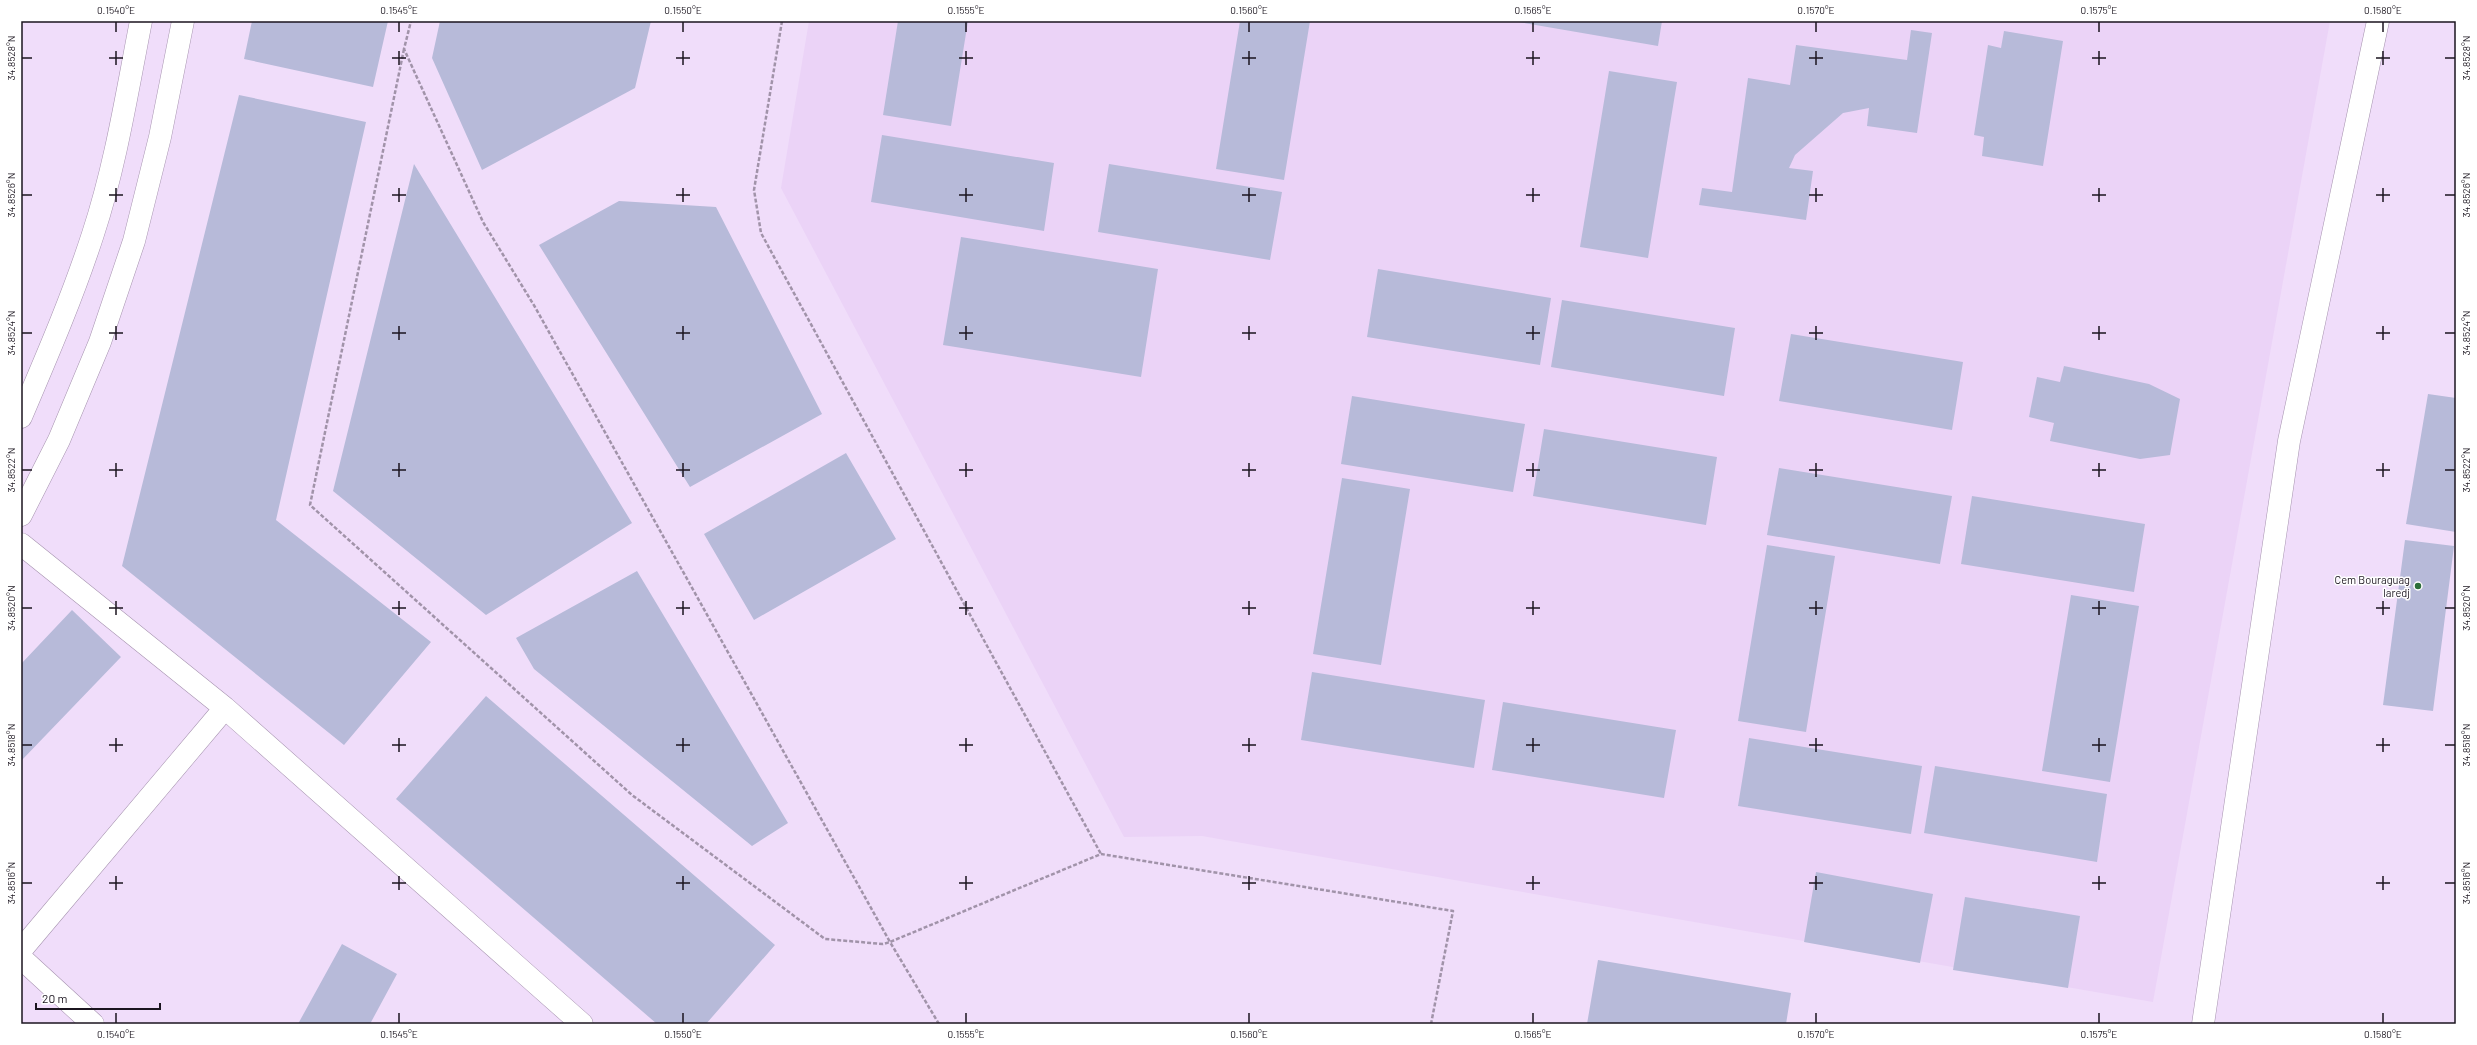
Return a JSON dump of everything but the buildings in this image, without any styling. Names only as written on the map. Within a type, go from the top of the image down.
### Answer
[{"type":"street","points":[[21,416],[60,328],[93,232],[120,135],[140,21]]},
{"type":"street","points":[[21,515],[59,440],[100,342],[134,240],[160,137],[183,21]]},
{"type":"street","points":[[2203,1024],[2289,441],[2378,21]]},
{"type":"street","points":[[21,544],[225,708],[582,1024]]},
{"type":"street","points":[[21,950],[225,708]]},
{"type":"street","points":[[21,958],[93,1024]]},
{"type":"path","points":[[412,21],[404,49],[310,504],[632,795],[825,939],[883,944],[890,942],[1101,854],[1453,911],[1431,1024]]},
{"type":"path","points":[[782,21],[754,190],[761,233],[1101,854]]},
{"type":"path","points":[[404,49],[483,222],[535,306],[890,942],[939,1024]]},
{"type":"shaded area","points":[[809,21],[2330,21],[2153,1002],[1202,836],[1124,837],[781,188]]},
{"type":"place","name":"Cem Bouraguag laredj","points":[[2418,586]]}]
